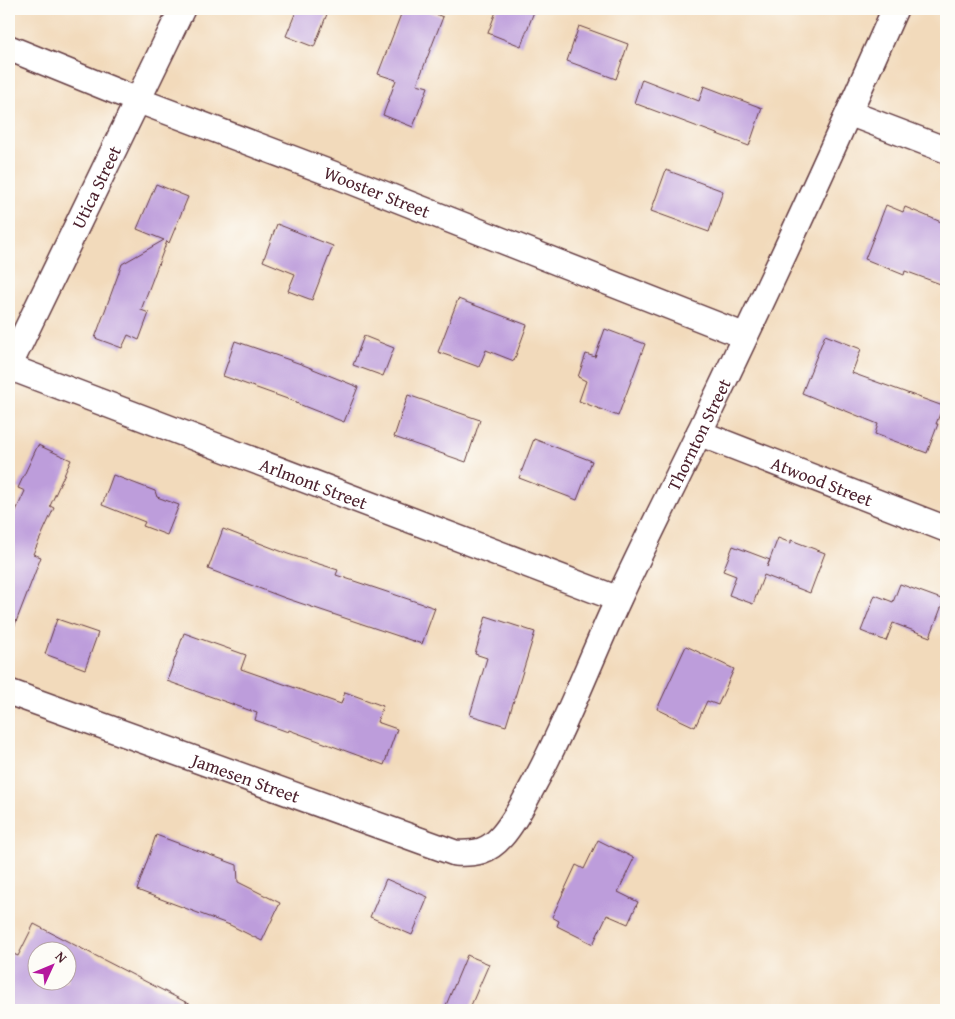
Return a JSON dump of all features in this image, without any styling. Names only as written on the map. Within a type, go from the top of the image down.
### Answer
[{"type":"street","name":"Utica Street","points":[[9,366],[182,9]]},
{"type":"street","name":"Thornton Street","points":[[486,850],[502,836],[516,817],[549,756],[618,599],[745,336],[849,113],[895,9]]},
{"type":"street","name":"Wooster Street","points":[[9,48],[137,100],[338,176],[745,336]]},
{"type":"street","points":[[849,113],[946,150]]},
{"type":"street","name":"Arlmont Street","points":[[9,366],[618,599]]},
{"type":"street","name":"Atwood Street","points":[[699,433],[946,530]]},
{"type":"street","name":"Jamesen Street","points":[[9,692],[455,853],[486,850]]},
{"type":"building","points":[[297,9],[329,9],[314,47],[286,36]]},
{"type":"building","points":[[403,9],[423,9],[443,17],[417,84],[428,87],[413,127],[383,115],[396,80],[378,74]]},
{"type":"building","points":[[497,9],[535,9],[521,46],[488,33]]},
{"type":"building","points":[[579,26],[628,44],[616,79],[567,61]]},
{"type":"building","points":[[642,79],[699,101],[704,86],[762,108],[749,146],[634,103]]},
{"type":"building","points":[[666,170],[723,191],[709,232],[651,211]]},
{"type":"building","points":[[156,184],[188,197],[169,243],[167,241],[141,310],[149,313],[139,340],[128,335],[122,348],[95,338],[122,264],[164,240],[137,229]]},
{"type":"building","points":[[886,205],[903,212],[905,207],[946,224],[946,286],[905,271],[904,275],[865,259]]},
{"type":"building","points":[[277,224],[333,246],[312,300],[288,291],[295,274],[263,261]]},
{"type":"building","points":[[458,299],[527,325],[514,361],[486,350],[479,367],[438,352]]},
{"type":"building","points":[[605,329],[645,344],[618,416],[579,401],[586,381],[578,377],[586,354],[595,357]]},
{"type":"building","points":[[825,335],[861,349],[852,373],[943,406],[927,453],[875,434],[878,424],[802,393]]},
{"type":"building","points":[[364,336],[394,348],[383,376],[353,365]]},
{"type":"building","points":[[235,341],[301,364],[358,387],[344,422],[296,402],[223,376]]},
{"type":"building","points":[[408,395],[480,420],[466,462],[394,437]]},
{"type":"building","points":[[534,439],[592,461],[577,500],[519,478]]},
{"type":"building","points":[[38,445],[71,460],[50,506],[54,508],[33,554],[41,557],[11,635],[9,634],[9,526],[25,491],[18,488]]},
{"type":"building","points":[[113,475],[155,491],[157,497],[179,505],[167,535],[143,526],[145,522],[102,505]]},
{"type":"building","points":[[223,529],[288,554],[338,570],[336,575],[435,608],[422,644],[285,598],[208,569]]},
{"type":"building","points":[[778,538],[791,543],[791,540],[825,553],[810,593],[764,575],[753,604],[729,595],[736,576],[723,571],[733,546],[770,560]]},
{"type":"building","points":[[900,584],[944,600],[930,637],[893,623],[886,641],[861,631],[875,595],[893,602]]},
{"type":"building","points":[[486,616],[535,632],[506,726],[470,715],[487,658],[475,654]]},
{"type":"building","points":[[57,619],[98,633],[85,669],[45,654]]},
{"type":"building","points":[[184,633],[246,655],[241,669],[341,704],[345,692],[383,706],[377,722],[397,729],[384,765],[289,730],[288,732],[255,720],[257,713],[167,681]]},
{"type":"building","points":[[686,646],[734,669],[718,705],[707,701],[695,727],[657,709]]},
{"type":"building","points":[[156,835],[237,865],[238,882],[280,903],[262,941],[230,925],[137,890]]},
{"type":"building","points":[[598,840],[634,858],[618,892],[638,902],[628,924],[607,915],[593,944],[557,926],[559,921],[552,917],[576,865],[584,869]]},
{"type":"building","points":[[386,879],[428,897],[412,935],[370,917]]},
{"type":"building","points":[[34,924],[69,942],[28,942],[28,992],[78,992],[78,947],[201,1010],[9,1010],[9,952],[18,956]]},
{"type":"building","points":[[467,955],[489,964],[469,1010],[444,1010]]}]
